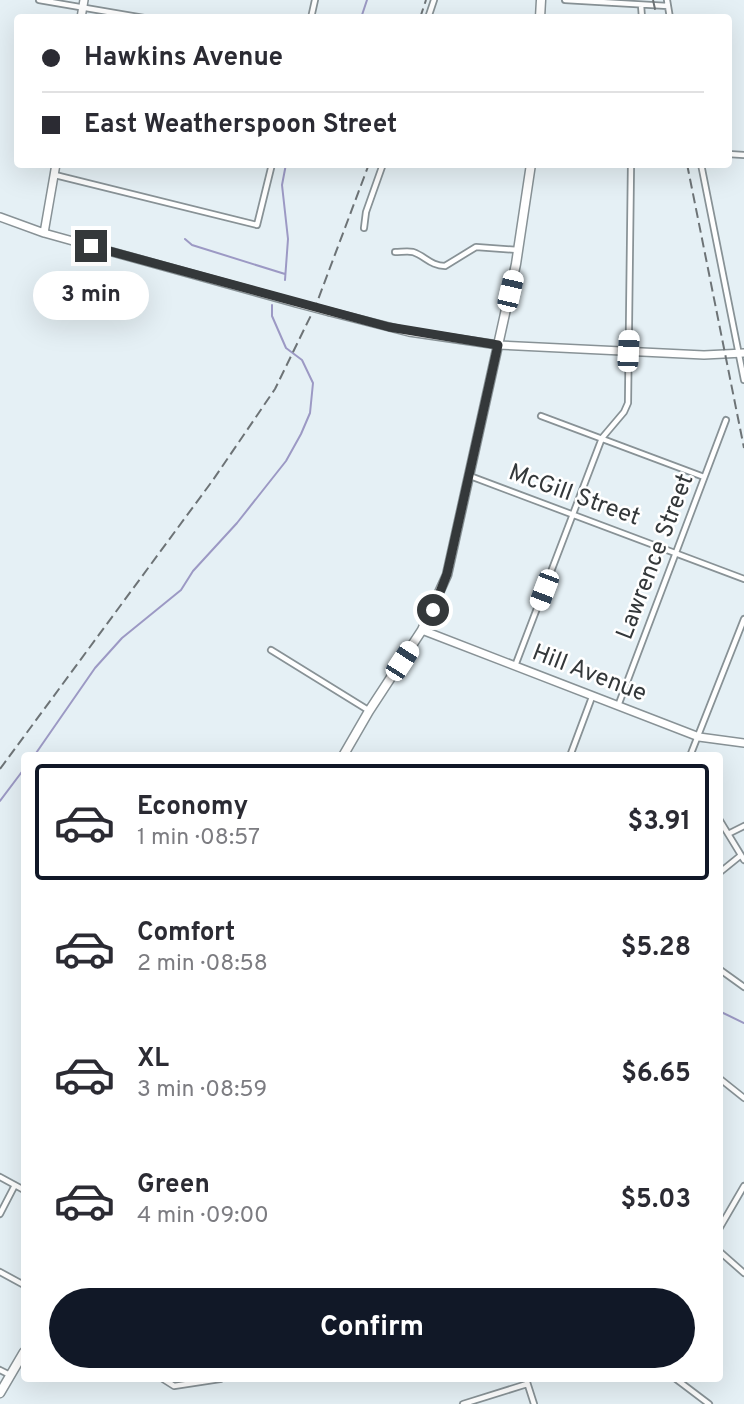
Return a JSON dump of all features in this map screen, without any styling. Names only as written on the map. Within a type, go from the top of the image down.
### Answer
[{"type":"main road","points":[[346,752],[369,711],[422,629],[447,575],[519,250],[530,168]]},
{"type":"main road","points":[[0,1394],[21,1357]]},
{"type":"street","points":[[39,0],[83,4],[127,14]]},
{"type":"street","points":[[565,0],[641,5],[667,3]]},
{"type":"street","points":[[641,5],[642,14]]},
{"type":"street","points":[[44,233],[55,168]]},
{"type":"street","points":[[54,175],[257,225],[271,168]]},
{"type":"street","points":[[364,228],[366,212],[382,168]]},
{"type":"street","points":[[515,666],[602,438],[624,412],[628,403],[631,168]]},
{"type":"street","points":[[702,168],[742,353],[744,380]]},
{"type":"street","points":[[0,218],[44,233],[330,313],[409,331],[498,345],[704,355],[742,353]]},
{"type":"street","points":[[395,252],[415,253],[429,263],[445,266],[476,247],[519,250]]},
{"type":"street","points":[[541,416],[704,477]]},
{"type":"street","name":"Lawrence Street","points":[[618,706],[726,420]]},
{"type":"street","name":"McGill Street","points":[[470,476],[744,579]]},
{"type":"street","points":[[692,752],[744,619]]},
{"type":"street","name":"Hill Avenue","points":[[422,629],[699,737],[744,743]]},
{"type":"street","points":[[271,650],[369,711]]},
{"type":"street","points":[[572,752],[593,696]]},
{"type":"street","points":[[723,826],[742,858],[723,870]]},
{"type":"street","points":[[728,834],[744,826]]},
{"type":"street","points":[[723,972],[744,987]]},
{"type":"street","points":[[723,1081],[744,1098]]},
{"type":"street","points":[[0,1177],[21,1188]]},
{"type":"street","points":[[0,1214],[15,1185]]},
{"type":"street","points":[[723,1222],[744,1186]]},
{"type":"street","points":[[723,1255],[744,1273]]},
{"type":"street","points":[[0,1272],[21,1283]]},
{"type":"street","points":[[0,1370],[10,1376]]},
{"type":"street","points":[[168,1382],[174,1385],[197,1382]]},
{"type":"street","points":[[463,1404],[523,1382]]},
{"type":"street","points":[[526,1382],[534,1404]]},
{"type":"street","points":[[680,1382],[709,1404]]},
{"type":"waterway","points":[[362,14],[367,0]]},
{"type":"waterway","points":[[285,168],[282,185],[288,239],[285,280]]},
{"type":"waterway","points":[[185,239],[192,245],[285,274]]},
{"type":"waterway","points":[[37,752],[95,668],[122,638],[181,590],[193,571],[237,523],[286,461],[301,434],[310,413],[313,383],[302,360],[286,348],[272,316],[272,305]]},
{"type":"waterway","points":[[0,801],[21,773]]},
{"type":"waterway","points":[[723,1013],[744,1023]]},
{"type":"railway","points":[[421,14],[426,0]]},
{"type":"railway","points":[[653,0],[656,14]]},
{"type":"railway","points":[[0,769],[213,480],[275,389],[316,305],[367,168]]},
{"type":"railway","points":[[688,168],[744,448]]},
{"type":"route","points":[[91,246],[389,327],[498,345],[447,574],[433,610]]}]
